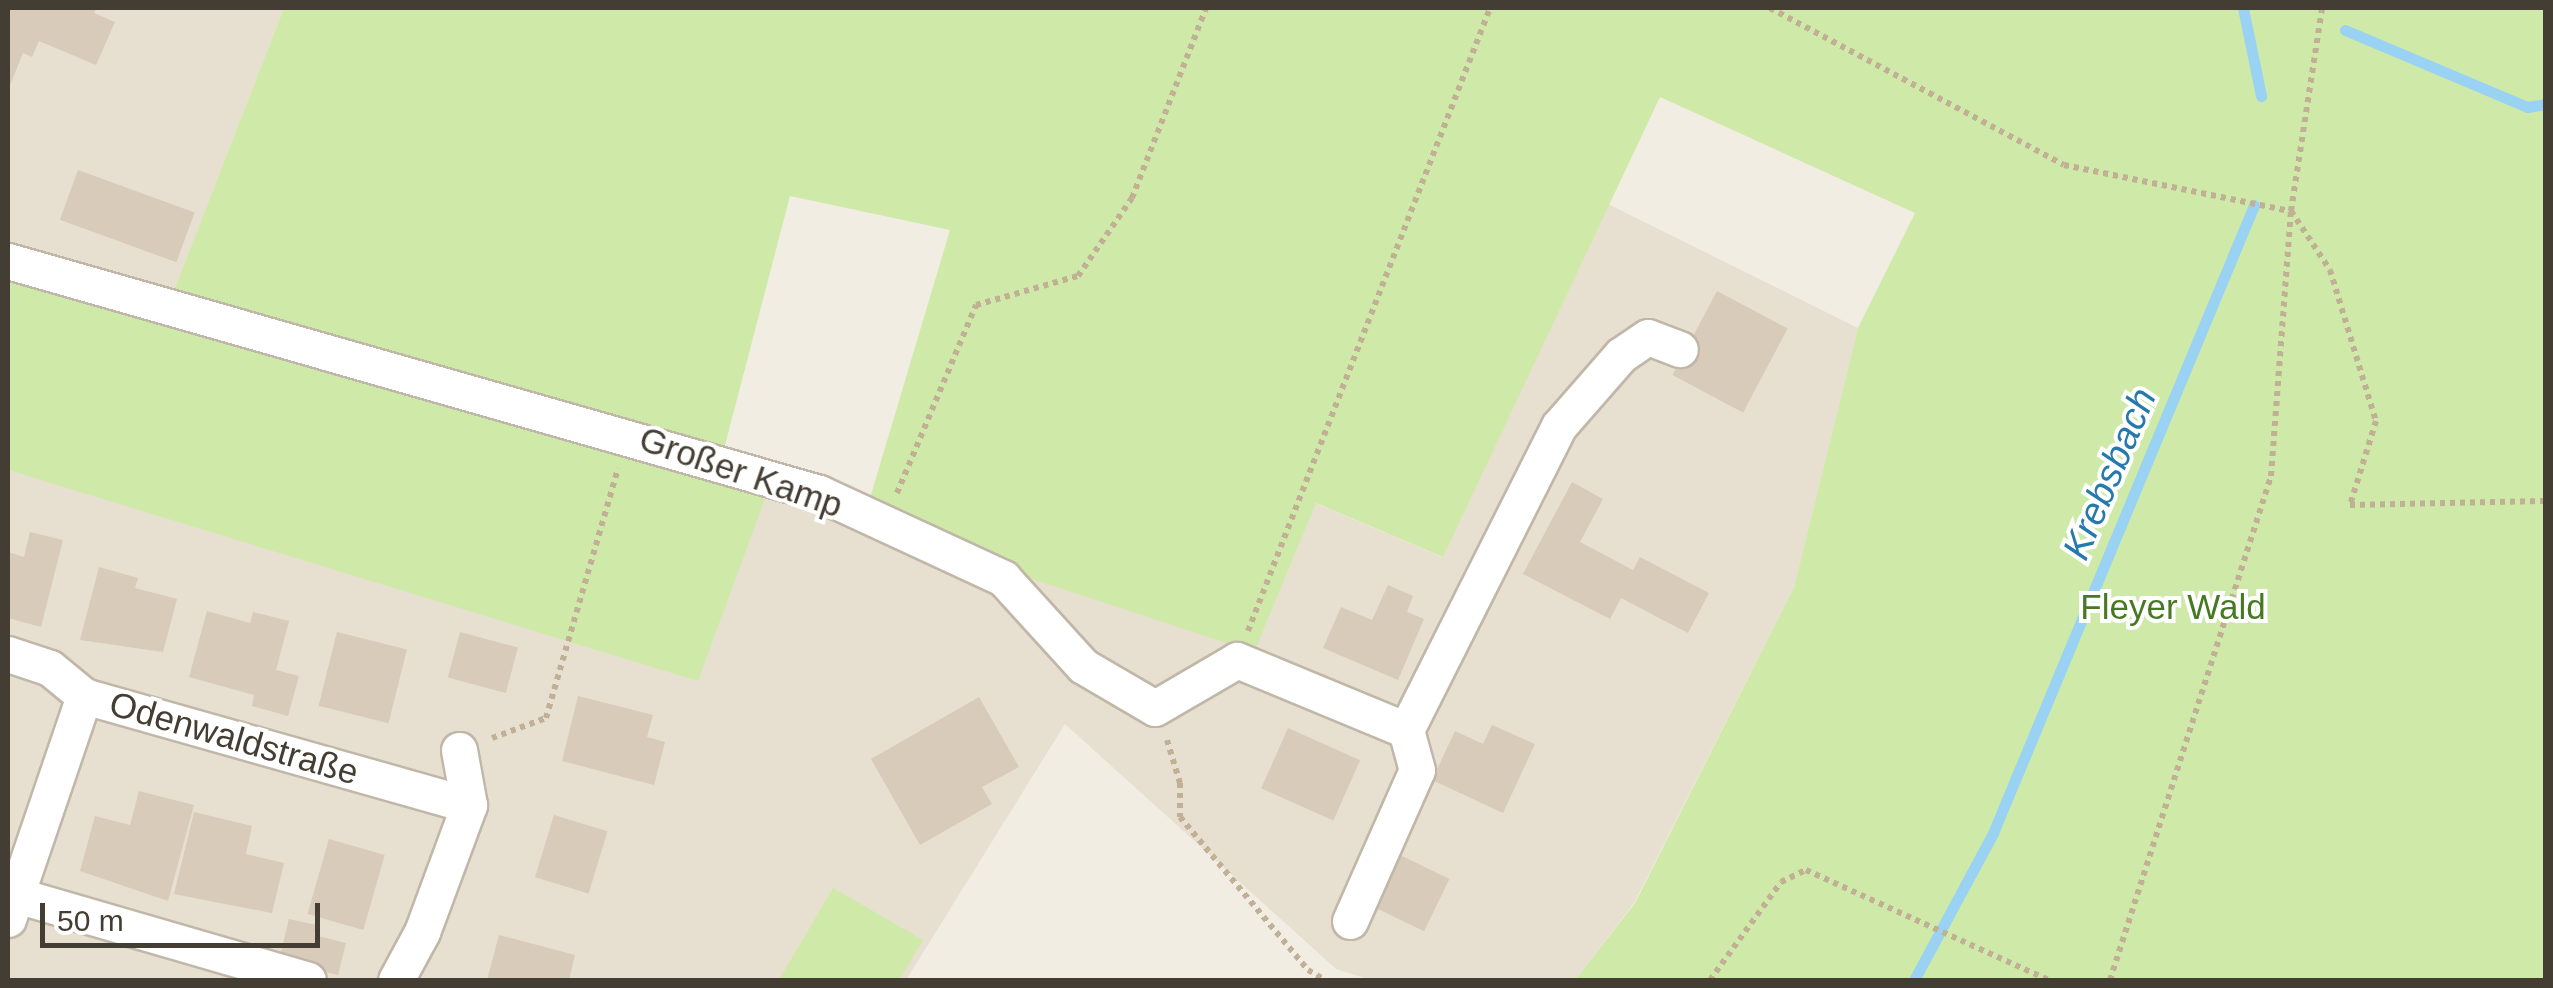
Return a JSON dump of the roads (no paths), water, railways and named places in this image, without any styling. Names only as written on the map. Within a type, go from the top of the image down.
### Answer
[{"type":"street","name":"Großer Kamp","points":[[8,261],[628,433],[818,493],[1003,578],[1083,666],[1155,708],[1237,660],[1406,730]]},
{"type":"street","points":[[1350,920],[1417,770],[1406,730],[1558,426],[1621,355],[1648,337],[1680,350]]},
{"type":"street","name":"Odenwaldstraße","points":[[8,654],[50,668],[84,696],[469,804]]},
{"type":"street","points":[[84,696],[12,907],[308,980]]},
{"type":"street","points":[[396,980],[430,914],[469,804],[458,750]]},
{"type":"waterway","name":"Krebsbach","points":[[2243,8],[2261,96]]},
{"type":"waterway","points":[[2345,30],[2527,107],[2546,104]]},
{"type":"waterway","name":"Krebsbach","points":[[1914,980],[1993,833],[2254,205]]},
{"type":"park label","name":"Fleyer Wald","points":[[2173,607]]}]
